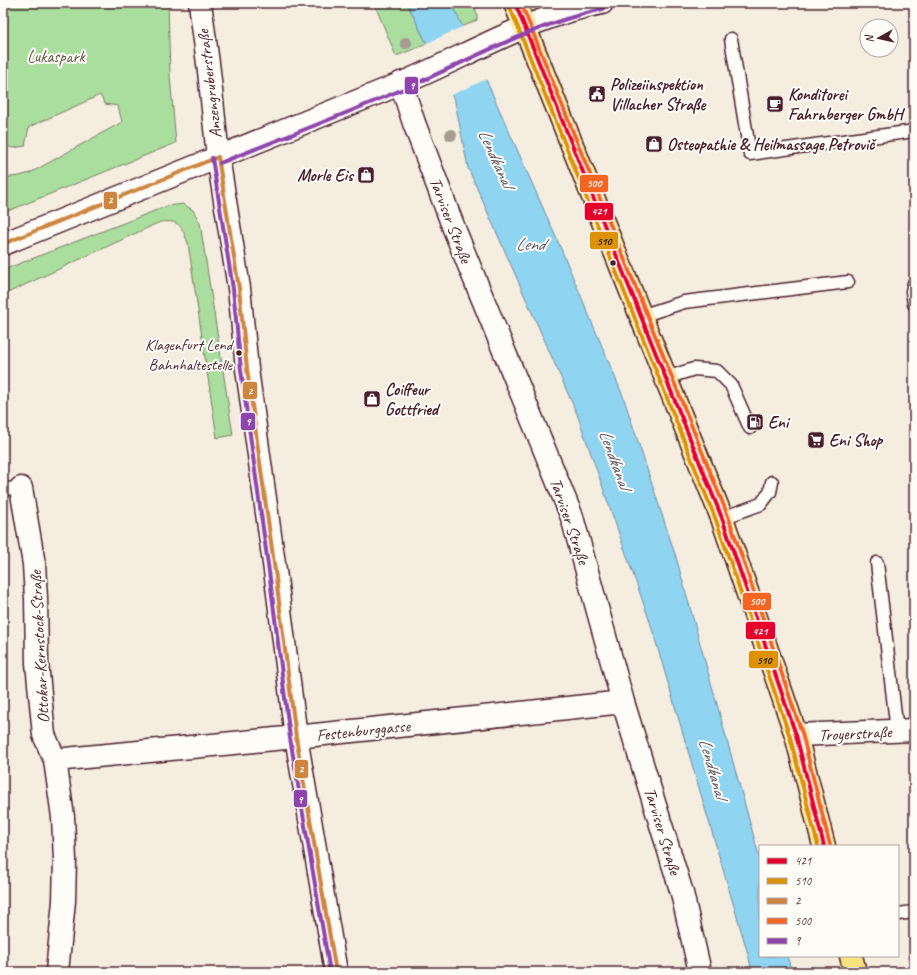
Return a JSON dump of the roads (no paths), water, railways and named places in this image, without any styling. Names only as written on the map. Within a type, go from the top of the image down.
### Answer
[{"type":"main road","points":[[515,3],[722,518],[796,736],[824,845]]},
{"type":"main road","points":[[851,957],[855,972]]},
{"type":"street","name":"Anzengruberstraße","points":[[200,3],[218,157],[239,288],[247,369],[296,737],[336,972]]},
{"type":"street","points":[[3,244],[406,81],[564,12],[602,3]]},
{"type":"street","name":"Tarviser Straße","points":[[406,81],[414,123],[455,231],[572,517],[623,702],[682,893],[700,972]]},
{"type":"street","name":"Ottokar-Kernstock-Straße","points":[[12,488],[34,564],[37,663],[44,735],[56,760],[63,817],[65,860],[63,916],[57,972]]},
{"type":"street","name":"Festenburggasse","points":[[56,760],[296,737],[623,702]]},
{"type":"street","name":"Troyerstraße","points":[[796,736],[905,731]]},
{"type":"lane","points":[[731,40],[750,154],[914,131]]},
{"type":"lane","points":[[641,316],[684,302],[848,282]]},
{"type":"lane","points":[[914,283],[912,291],[914,304]]},
{"type":"lane","points":[[666,378],[694,369],[717,371],[732,385],[750,428]]},
{"type":"lane","points":[[722,518],[760,504],[770,492],[772,482]]},
{"type":"lane","points":[[877,563],[905,731]]},
{"type":"lane","points":[[899,914],[914,912]]},
{"type":"water","name":"Lend","points":[[407,3],[452,3],[559,244],[623,396],[676,557],[759,855],[759,957],[787,957],[792,972],[752,972],[650,622],[577,414],[468,168],[455,102]]},
{"type":"place","name":"Polizeiinspektion Villacher Straße","points":[[597,94]]},
{"type":"place","name":"Konditorei Fahrnberger GmbH","points":[[775,104]]},
{"type":"place","name":"Osteopathie & Heilmassage Petrovič","points":[[654,144]]},
{"type":"place","name":"Morle Eis","points":[[366,175]]},
{"type":"place","name":"Klagenfurt Lend Bahnhaltestelle","points":[[239,353]]},
{"type":"place","name":"Coiffeur Gottfried","points":[[372,399]]},
{"type":"place","name":"Eni","points":[[755,422]]},
{"type":"place","name":"Eni Shop","points":[[816,440]]},
{"type":"park label","name":"Lukaspark","points":[[56,56]]},
{"type":"water label","name":"Lendkanal","points":[[496,158]]},
{"type":"water label","name":"Lendkanal","points":[[615,459]]},
{"type":"water label","name":"Lendkanal","points":[[713,768]]}]
